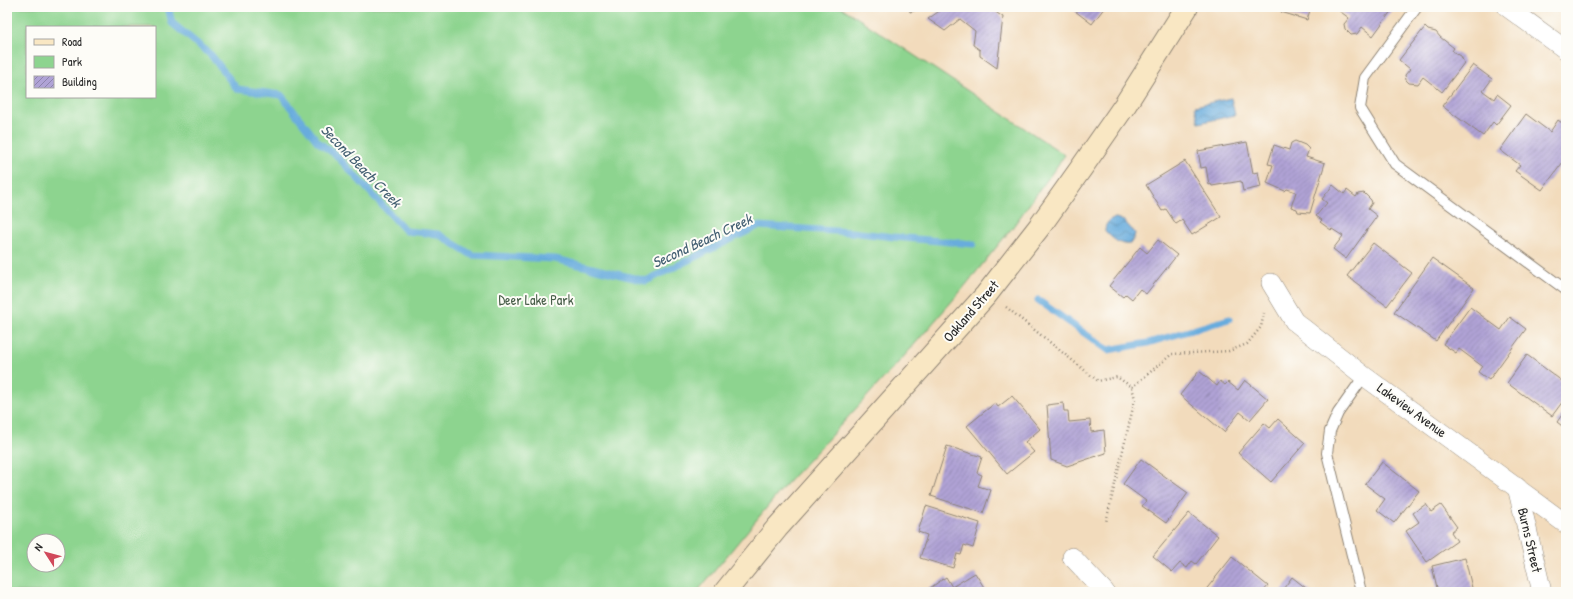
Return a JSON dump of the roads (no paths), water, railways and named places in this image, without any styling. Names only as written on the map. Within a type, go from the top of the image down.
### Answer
[{"type":"street","name":"Oakland Street","points":[[725,592],[777,528],[986,295],[1040,226],[1082,167],[1125,105],[1187,7]]},
{"type":"street","points":[[1508,7],[1566,50]]},
{"type":"street","name":"Lakeview Avenue","points":[[1271,283],[1294,321],[1364,376],[1566,524]]},
{"type":"street","name":"Burns Street","points":[[1517,487],[1542,592]]},
{"type":"street","points":[[1072,557],[1105,592]]},
{"type":"lane","points":[[1416,7],[1365,78],[1360,108],[1394,164],[1566,290]]},
{"type":"lane","points":[[1361,592],[1326,453],[1330,431],[1338,413],[1364,376]]},
{"type":"water","points":[[1231,98],[1235,115],[1199,123],[1195,106]]},
{"type":"water","points":[[1116,218],[1124,221],[1135,233],[1130,244],[1120,243],[1113,239],[1105,231],[1108,222],[1111,219]]},
{"type":"waterway","name":"Second Beach Creek","points":[[168,7],[172,23],[211,55],[237,89],[281,95],[318,142],[336,155],[406,231],[438,234],[472,255],[555,259],[646,281],[758,226],[851,232],[973,244]]},
{"type":"waterway","name":"Second Beach Creek","points":[[1038,300],[1108,350],[1148,343],[1229,319]]},
{"type":"park label","name":"Deer Lake Park","points":[[536,300]]}]
